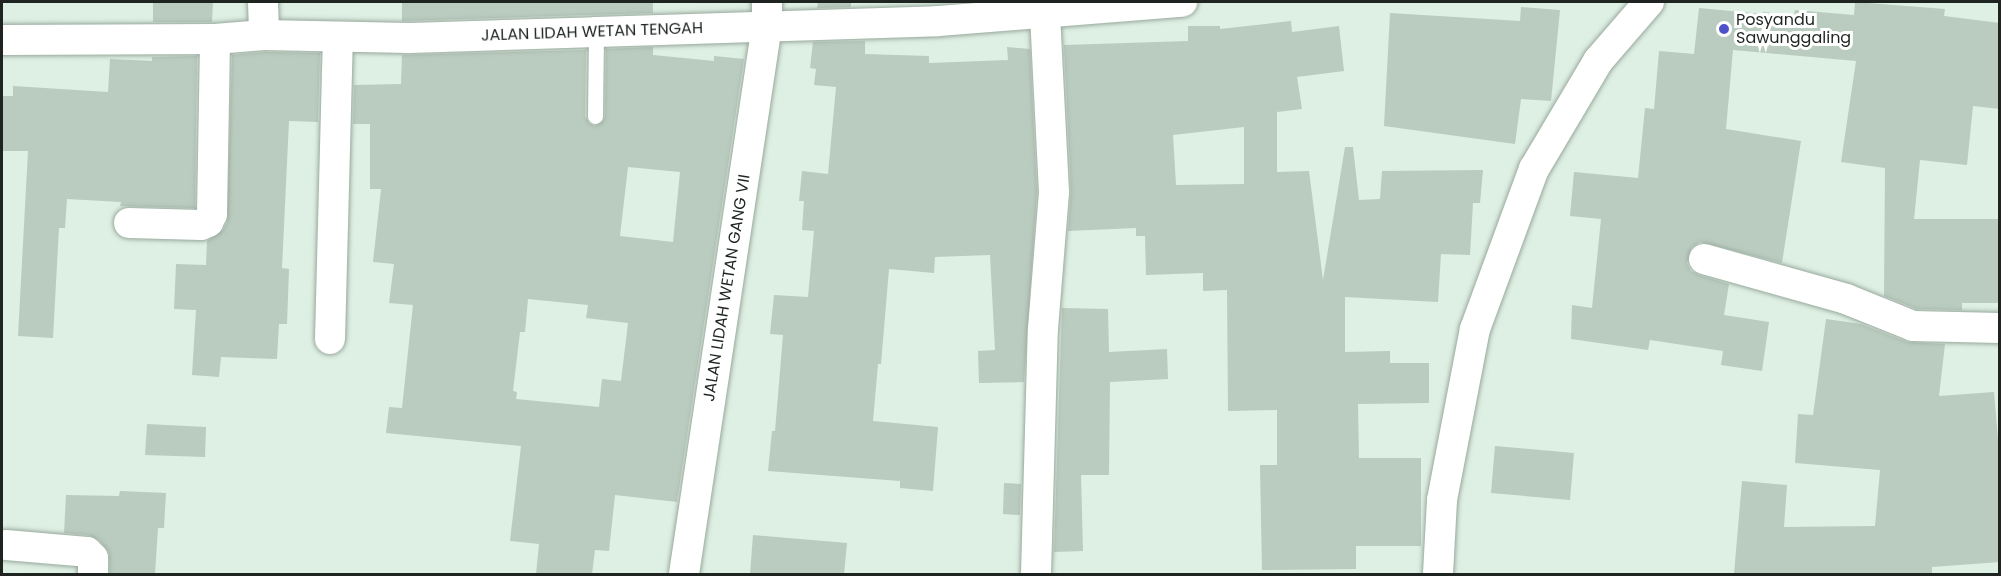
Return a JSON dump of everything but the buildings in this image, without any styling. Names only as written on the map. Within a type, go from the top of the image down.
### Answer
[{"type":"street","points":[[263,2],[264,35]]},
{"type":"street","name":"JALAN LIDAH WETAN TENGAH","points":[[2,40],[215,39],[264,35],[409,38],[596,32],[767,13],[938,21],[1182,2]]},
{"type":"street","points":[[1438,574],[1442,501],[1474,329],[1534,169],[1598,61],[1649,2]]},
{"type":"street","name":"JALAN LIDAH WETAN GANG VII","points":[[684,574],[767,13]]},
{"type":"street","points":[[1036,574],[1043,329],[1054,192],[1045,13]]},
{"type":"street","points":[[330,339],[338,37]]},
{"type":"street","points":[[129,223],[201,225],[208,222],[212,214],[215,39]]},
{"type":"street","points":[[1704,259],[1846,299],[1913,326],[2000,328]]},
{"type":"street","points":[[6,545],[87,552],[93,558],[93,574]]},
{"type":"lane","points":[[595,116],[596,32]]},
{"type":"place","name":"Posyandu Sawunggaling","points":[[1724,29]]}]
